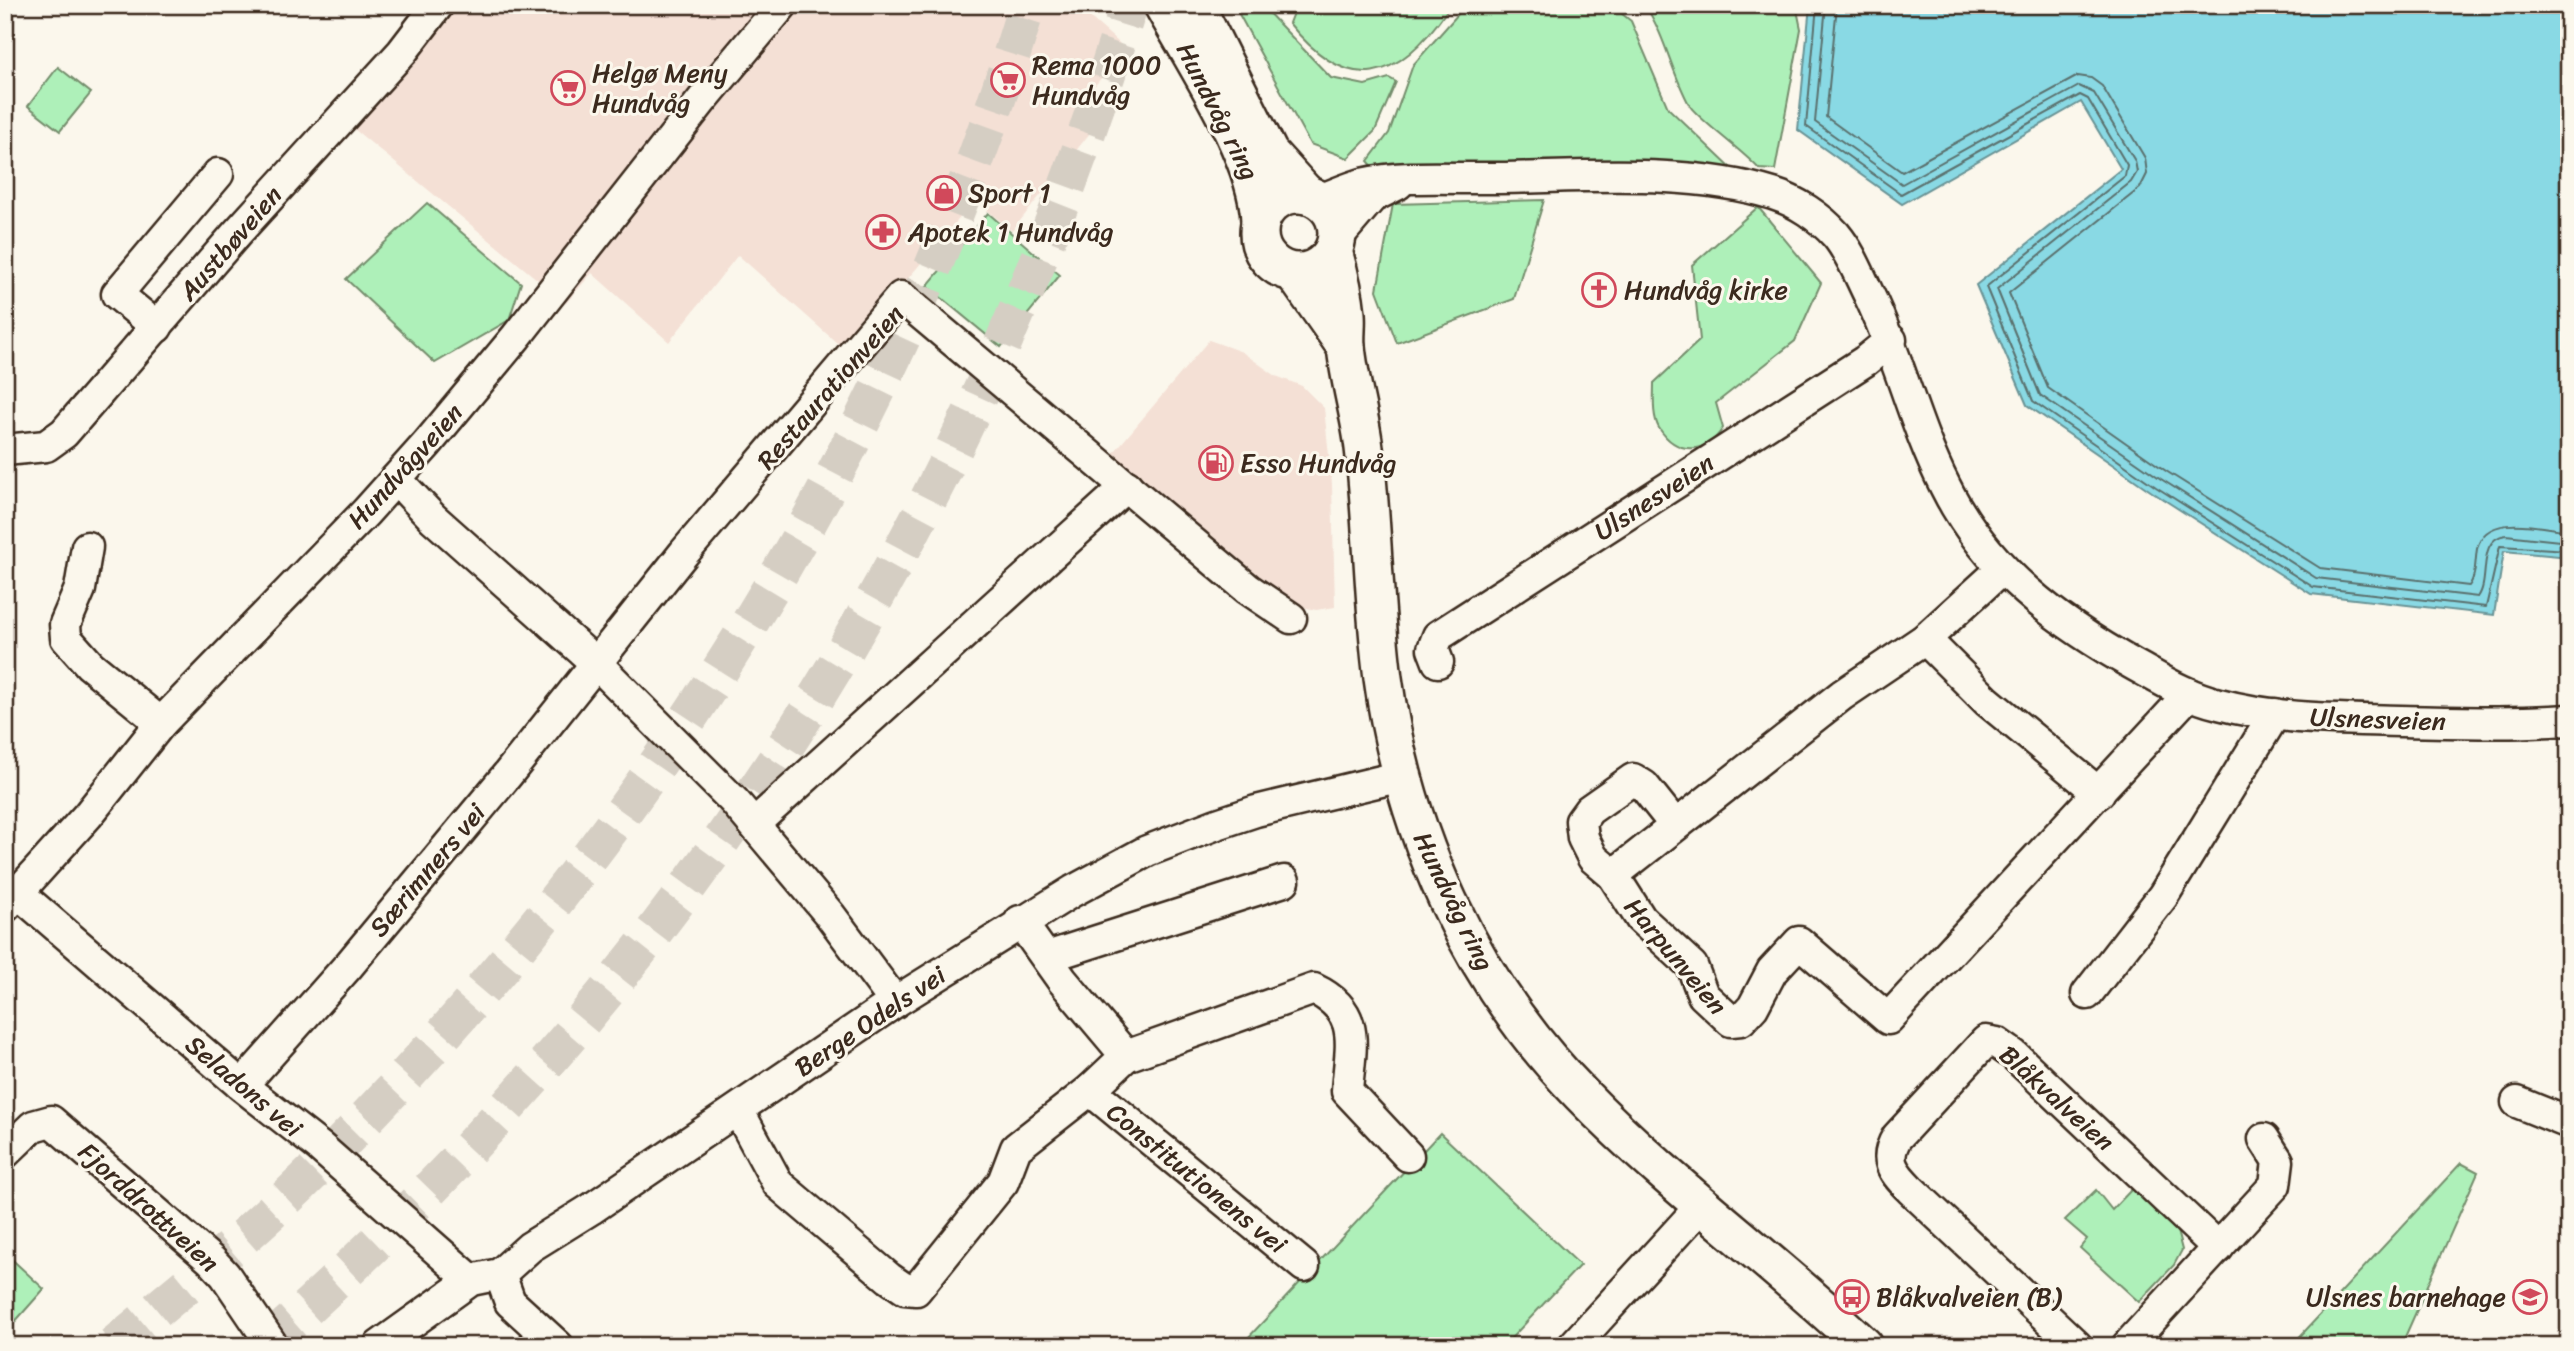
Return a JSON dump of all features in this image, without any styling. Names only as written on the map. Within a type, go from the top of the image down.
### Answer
[{"type":"main road","name":"Hundvåg ring","points":[[1163,5],[1247,162],[1259,197],[1260,221]]},
{"type":"main road","name":"Hundvåg ring","points":[[1195,5],[1269,153],[1313,197]]},
{"type":"main road","points":[[1283,197],[1313,197],[1334,217],[1335,245],[1316,269],[1294,273],[1277,267],[1263,253],[1258,232],[1265,210],[1283,197]]},
{"type":"main road","name":"Hundvåg ring","points":[[1335,245],[1346,315],[1346,347],[1365,458],[1382,674],[1402,776],[1424,850],[1472,950],[1514,1012],[1578,1091],[1702,1205],[1864,1346]]},
{"type":"main road","name":"Hundvåg ring","points":[[1294,273],[1346,347]]},
{"type":"street","name":"Austbøveien","points":[[5,450],[30,450],[53,443],[237,233],[401,52],[438,5]]},
{"type":"street","name":"Hundvågveien","points":[[11,899],[88,816],[161,723],[396,480],[485,376],[703,99],[782,5]]},
{"type":"street","points":[[157,327],[117,294],[218,174]]},
{"type":"street","name":"Ulsnesveien","points":[[1313,197],[1362,184],[1408,179],[1646,177],[1705,181],[1772,193],[1817,218],[1836,236],[1852,258],[1891,340],[1926,444],[1965,523],[2002,569],[2038,603],[2089,640],[2189,694],[2219,704],[2275,714],[2323,719],[2569,720]]},
{"type":"street","name":"Ulsnesveien","points":[[1335,245],[1372,197],[1408,179]]},
{"type":"street","name":"Restaurationveien","points":[[597,664],[684,553],[901,297],[1248,589],[1291,618]]},
{"type":"street","name":"Ulsnesveien","points":[[1437,662],[1433,649],[1438,636],[1865,361],[1891,340]]},
{"type":"street","points":[[396,480],[433,518],[597,664],[754,824],[830,915],[895,1002]]},
{"type":"street","points":[[754,824],[1127,486]]},
{"type":"street","points":[[87,547],[79,589],[65,624],[66,638],[90,664],[161,723]]},
{"type":"street","name":"Harpunveien","points":[[1613,875],[1842,695],[1925,639],[2002,569]]},
{"type":"street","points":[[1925,639],[1987,701],[2099,793],[2189,694]]},
{"type":"street","name":"Særimners vei","points":[[253,1073],[349,965],[597,664]]},
{"type":"street","points":[[2087,994],[2163,896],[2275,714]]},
{"type":"street","name":"Berge Odels vei","points":[[500,1274],[530,1247],[1020,921],[1147,851],[1256,811],[1402,776]]},
{"type":"street","name":"Harpunveien","points":[[1675,825],[1644,786],[1633,779],[1589,810],[1581,821],[1583,838],[1593,858],[1613,875],[1641,919],[1692,966],[1703,995],[1731,1021],[1741,1020],[1753,1007],[1772,971],[1799,942],[1888,1019],[2099,793]]},
{"type":"street","points":[[1047,957],[1284,881]]},
{"type":"street","name":"Seladons vei","points":[[11,899],[320,1147],[471,1280]]},
{"type":"street","points":[[1020,921],[1126,1056]]},
{"type":"street","name":"Constitutionens vei","points":[[738,1110],[778,1184],[889,1278],[910,1291],[920,1286],[984,1208],[1003,1182],[1016,1148],[1090,1090],[1126,1056],[1314,989],[1339,1007],[1352,1032],[1347,1091],[1408,1156]]},
{"type":"street","name":"Blåkvalveien","points":[[2077,1346],[1910,1189],[1896,1175],[1889,1161],[1889,1151],[1897,1137],[1986,1041],[1997,1043],[2014,1055],[2218,1248]]},
{"type":"street","name":"Constitutionens vei","points":[[1090,1090],[1304,1266]]},
{"type":"street","points":[[2517,1102],[2569,1123]]},
{"type":"street","name":"Fjorddrottveien","points":[[5,1153],[33,1126],[51,1121],[211,1260],[225,1275],[274,1346]]},
{"type":"street","points":[[2127,1346],[2275,1185],[2278,1161],[2264,1139]]},
{"type":"street","points":[[1577,1345],[1702,1205]]},
{"type":"street","points":[[379,1346],[471,1280],[500,1274],[510,1302],[558,1346]]},
{"type":"shaded area","points":[[450,5],[1076,5],[1126,49],[1086,96],[1106,113],[1012,231],[975,200],[846,351],[738,255],[669,342],[592,273],[566,303],[354,129]]},
{"type":"shaded area","points":[[1209,340],[1242,352],[1276,376],[1302,386],[1324,408],[1332,484],[1335,607],[1316,610],[1287,603],[1110,457]]},
{"type":"green space","points":[[1234,5],[1261,5],[1331,78],[1365,85],[1389,78],[1396,82],[1375,131],[1348,158],[1310,144]]},
{"type":"green space","points":[[1296,5],[1440,5],[1448,9],[1411,53],[1392,65],[1373,72],[1353,71],[1333,63],[1311,47],[1289,23]]},
{"type":"green space","points":[[1466,5],[1611,5],[1631,21],[1668,108],[1734,171],[1688,163],[1402,162],[1377,171],[1368,161],[1389,133],[1413,65]]},
{"type":"green space","points":[[1645,5],[1796,5],[1801,29],[1775,170],[1759,169],[1690,106]]},
{"type":"green space","points":[[58,67],[91,93],[60,131],[28,106]]},
{"type":"green space","points":[[1544,200],[1514,299],[1397,343],[1377,290],[1393,204]]},
{"type":"green space","points":[[427,203],[521,283],[509,320],[435,363],[346,279]]},
{"type":"green space","points":[[1758,207],[1821,283],[1795,341],[1716,403],[1723,428],[1716,437],[1700,447],[1683,447],[1666,437],[1659,428],[1655,418],[1654,383],[1700,340],[1692,265]]},
{"type":"green space","points":[[988,213],[1060,275],[1001,347],[927,286]]},
{"type":"green space","points":[[1440,1133],[1580,1265],[1504,1346],[1252,1346],[1246,1340]]},
{"type":"green space","points":[[2461,1163],[2478,1172],[2401,1346],[2291,1346]]},
{"type":"green space","points":[[2133,1188],[2177,1231],[2182,1250],[2174,1265],[2139,1302],[2080,1248],[2087,1239],[2065,1220],[2096,1190],[2112,1210]]},
{"type":"green space","points":[[5,1253],[44,1289],[5,1333]]},
{"type":"water","points":[[1810,5],[2569,5],[2569,557],[2504,551],[2494,615],[2311,594],[2152,492],[2027,405],[1976,285],[2121,169],[2081,102],[1902,204],[1798,130]]},
{"type":"tunnel","points":[[113,1346],[218,1259],[295,1190],[437,1041],[548,910],[651,773],[745,630],[831,481],[907,327],[972,168],[1027,5]]},
{"type":"tunnel","points":[[264,1346],[414,1205],[551,1057],[677,901],[791,737],[894,565],[984,386],[1062,199],[1129,5]]},
{"type":"place","name":"Rema 1000 Hundvåg","points":[[1008,80]]},
{"type":"place","name":"Helgø Meny Hundvåg","points":[[568,88]]},
{"type":"place","name":"Sport 1","points":[[944,193]]},
{"type":"place","name":"Apotek 1 Hundvåg","points":[[883,232]]},
{"type":"place","name":"Hundvåg kirke","points":[[1599,290]]},
{"type":"place","name":"Esso Hundvåg","points":[[1216,463]]},
{"type":"place","name":"Blåkvalveien (B)","points":[[1852,1297]]},
{"type":"place","name":"Ulsnes barnehage","points":[[2530,1297]]}]
